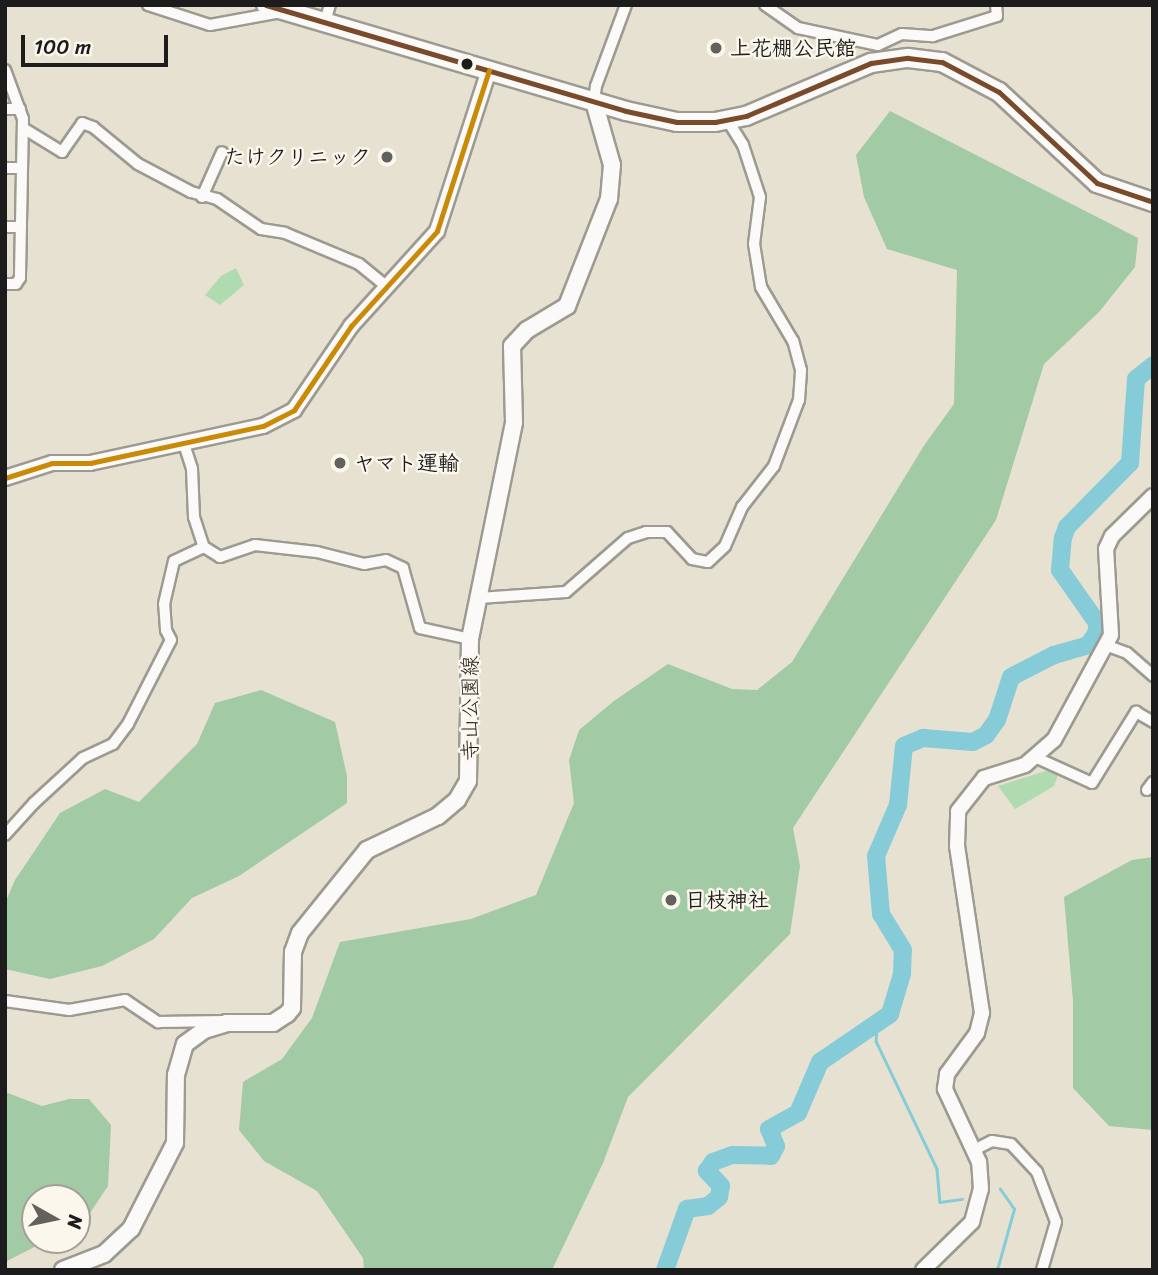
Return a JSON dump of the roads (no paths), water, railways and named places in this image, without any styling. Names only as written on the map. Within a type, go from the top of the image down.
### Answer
[{"type":"main road","points":[[266,5],[285,10],[328,14],[489,70],[594,102],[677,121],[728,121],[856,67],[908,58],[942,62],[999,92],[1097,183],[1153,202]]},
{"type":"main road","name":"寺山公園線","points":[[63,1270],[104,1254],[131,1229],[175,1143],[178,1058],[195,1035],[227,1023],[273,1023],[287,1014],[292,1008],[293,952],[300,933],[367,850],[438,816],[463,793],[471,767],[466,736],[470,639],[514,422],[512,346],[527,330],[567,306],[609,199],[612,165],[594,102]]},
{"type":"street","points":[[148,5],[210,25],[285,10]]},
{"type":"street","points":[[594,102],[596,86],[626,5]]},
{"type":"street","points":[[766,5],[797,28],[878,45],[902,34],[933,36],[997,16],[996,5]]},
{"type":"street","points":[[5,70],[20,109],[23,128],[20,168],[20,278],[16,284],[5,284]]},
{"type":"street","points":[[5,478],[52,463],[90,463],[263,426],[294,410],[351,326],[385,285],[437,231],[489,70]]},
{"type":"street","points":[[5,109],[20,109]]},
{"type":"street","points":[[479,598],[566,592],[628,538],[646,532],[667,532],[692,559],[708,562],[725,546],[742,507],[774,466],[799,400],[801,370],[793,341],[761,287],[754,244],[760,197],[743,145],[728,121]]},
{"type":"street","points":[[23,128],[62,152],[82,124],[93,127],[138,164],[202,197],[217,199],[261,229],[285,233],[359,264],[385,285]]},
{"type":"street","points":[[202,197],[222,152]]},
{"type":"street","points":[[5,168],[20,168]]},
{"type":"street","points":[[5,227],[21,227]]},
{"type":"street","points":[[184,444],[192,469],[194,517],[204,547],[220,556],[255,545],[317,552],[364,564],[386,560],[403,568],[420,628],[470,639]]},
{"type":"street","points":[[923,1270],[972,1222],[981,1189],[974,1150],[945,1089],[947,1074],[977,1033],[982,1013],[956,828],[958,811],[972,788],[997,773],[1037,758],[1054,740],[1108,646],[1112,612],[1104,570],[1106,549],[1112,536],[1153,496]]},
{"type":"street","points":[[5,835],[34,803],[83,758],[113,744],[128,724],[171,640],[166,630],[164,604],[174,561],[204,547]]},
{"type":"street","points":[[1108,646],[1127,653],[1153,676]]},
{"type":"street","points":[[1037,758],[1092,783],[1136,712],[1153,722]]},
{"type":"street","points":[[5,1000],[69,1010],[125,1000],[158,1021],[222,1018],[227,1023]]},
{"type":"street","points":[[974,1150],[992,1141],[1011,1144],[1037,1171],[1056,1223],[1042,1270]]},
{"type":"waterway","points":[[665,1270],[687,1209],[708,1206],[719,1197],[721,1186],[707,1171],[713,1162],[732,1155],[771,1156],[776,1146],[769,1129],[798,1113],[820,1062],[890,1014],[902,974],[903,950],[881,914],[876,856],[898,805],[904,746],[923,738],[973,742],[986,735],[997,720],[1011,677],[1054,655],[1088,645],[1096,634],[1098,624],[1060,570],[1063,538],[1067,527],[1130,463],[1136,379],[1153,365]]},
{"type":"waterway","points":[[877,1024],[876,1041],[937,1169],[940,1202],[962,1199]]},
{"type":"waterway","points":[[997,1270],[1014,1209],[1000,1189]]},
{"type":"place","name":"上花棚公民館","points":[[716,48]]},
{"type":"place","name":"たけクリニック","points":[[387,157]]},
{"type":"place","name":"ヤマト運輸","points":[[340,463]]},
{"type":"place","name":"日枝神社","points":[[671,900]]}]
